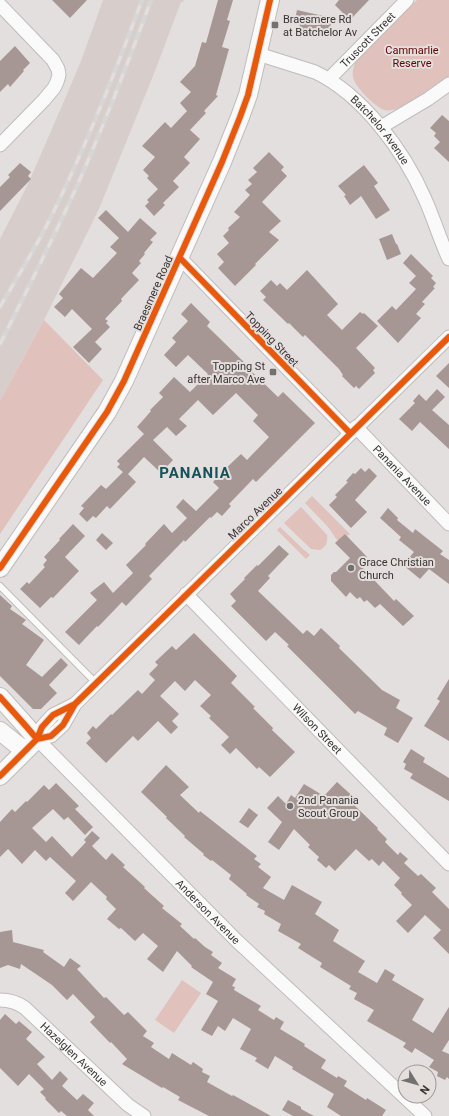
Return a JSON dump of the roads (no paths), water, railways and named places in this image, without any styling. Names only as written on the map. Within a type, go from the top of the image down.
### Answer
[{"type":"street","name":"Braesmere Road","points":[[0,568],[107,412],[133,361],[180,258],[235,130],[248,95],[270,0]]},
{"type":"street","name":"Truscott Street","points":[[329,79],[406,0]]},
{"type":"street","points":[[0,5],[53,60],[58,69],[59,75],[50,94],[0,146]]},
{"type":"street","name":"Batchelor Avenue","points":[[258,54],[315,72],[329,79],[346,91],[381,127],[397,149],[417,182],[425,198],[449,259]]},
{"type":"street","points":[[381,127],[428,99],[449,84]]},
{"type":"street","name":"Topping Street","points":[[180,258],[353,430]]},
{"type":"street","name":"Marco Avenue","points":[[0,776],[31,745],[51,736],[63,725],[75,704],[449,337]]},
{"type":"street","name":"Panania Avenue","points":[[353,430],[449,524]]},
{"type":"street","name":"Wilson Street","points":[[186,594],[449,864]]},
{"type":"street","name":"Anderson Avenue","points":[[0,697],[25,725],[31,745]]},
{"type":"street","points":[[5,735],[25,725]]},
{"type":"street","name":"Anderson Avenue","points":[[5,735],[31,745],[425,1116]]},
{"type":"street","name":"Hazelglen Avenue","points":[[0,1000],[9,1000],[18,1003],[25,1008],[128,1105],[144,1116]]},
{"type":"lane","points":[[0,586],[96,683]]},
{"type":"railway","points":[[0,307],[42,234],[74,168],[109,85],[142,0]]},
{"type":"railway","points":[[0,344],[77,186],[116,94],[151,0]]},
{"type":"place","name":"Braesmere Rd at Batchelor Av","points":[[275,25]]},
{"type":"place","name":"Topping St after Marco Ave","points":[[273,372]]},
{"type":"place","name":"Grace Christian Church","points":[[351,568]]},
{"type":"place","name":"2nd Panania Scout Group","points":[[290,806]]},
{"type":"district","name":"PANANIA","points":[[195,473]]},
{"type":"park label","name":"Cammarlie Reserve","points":[[412,56]]}]
